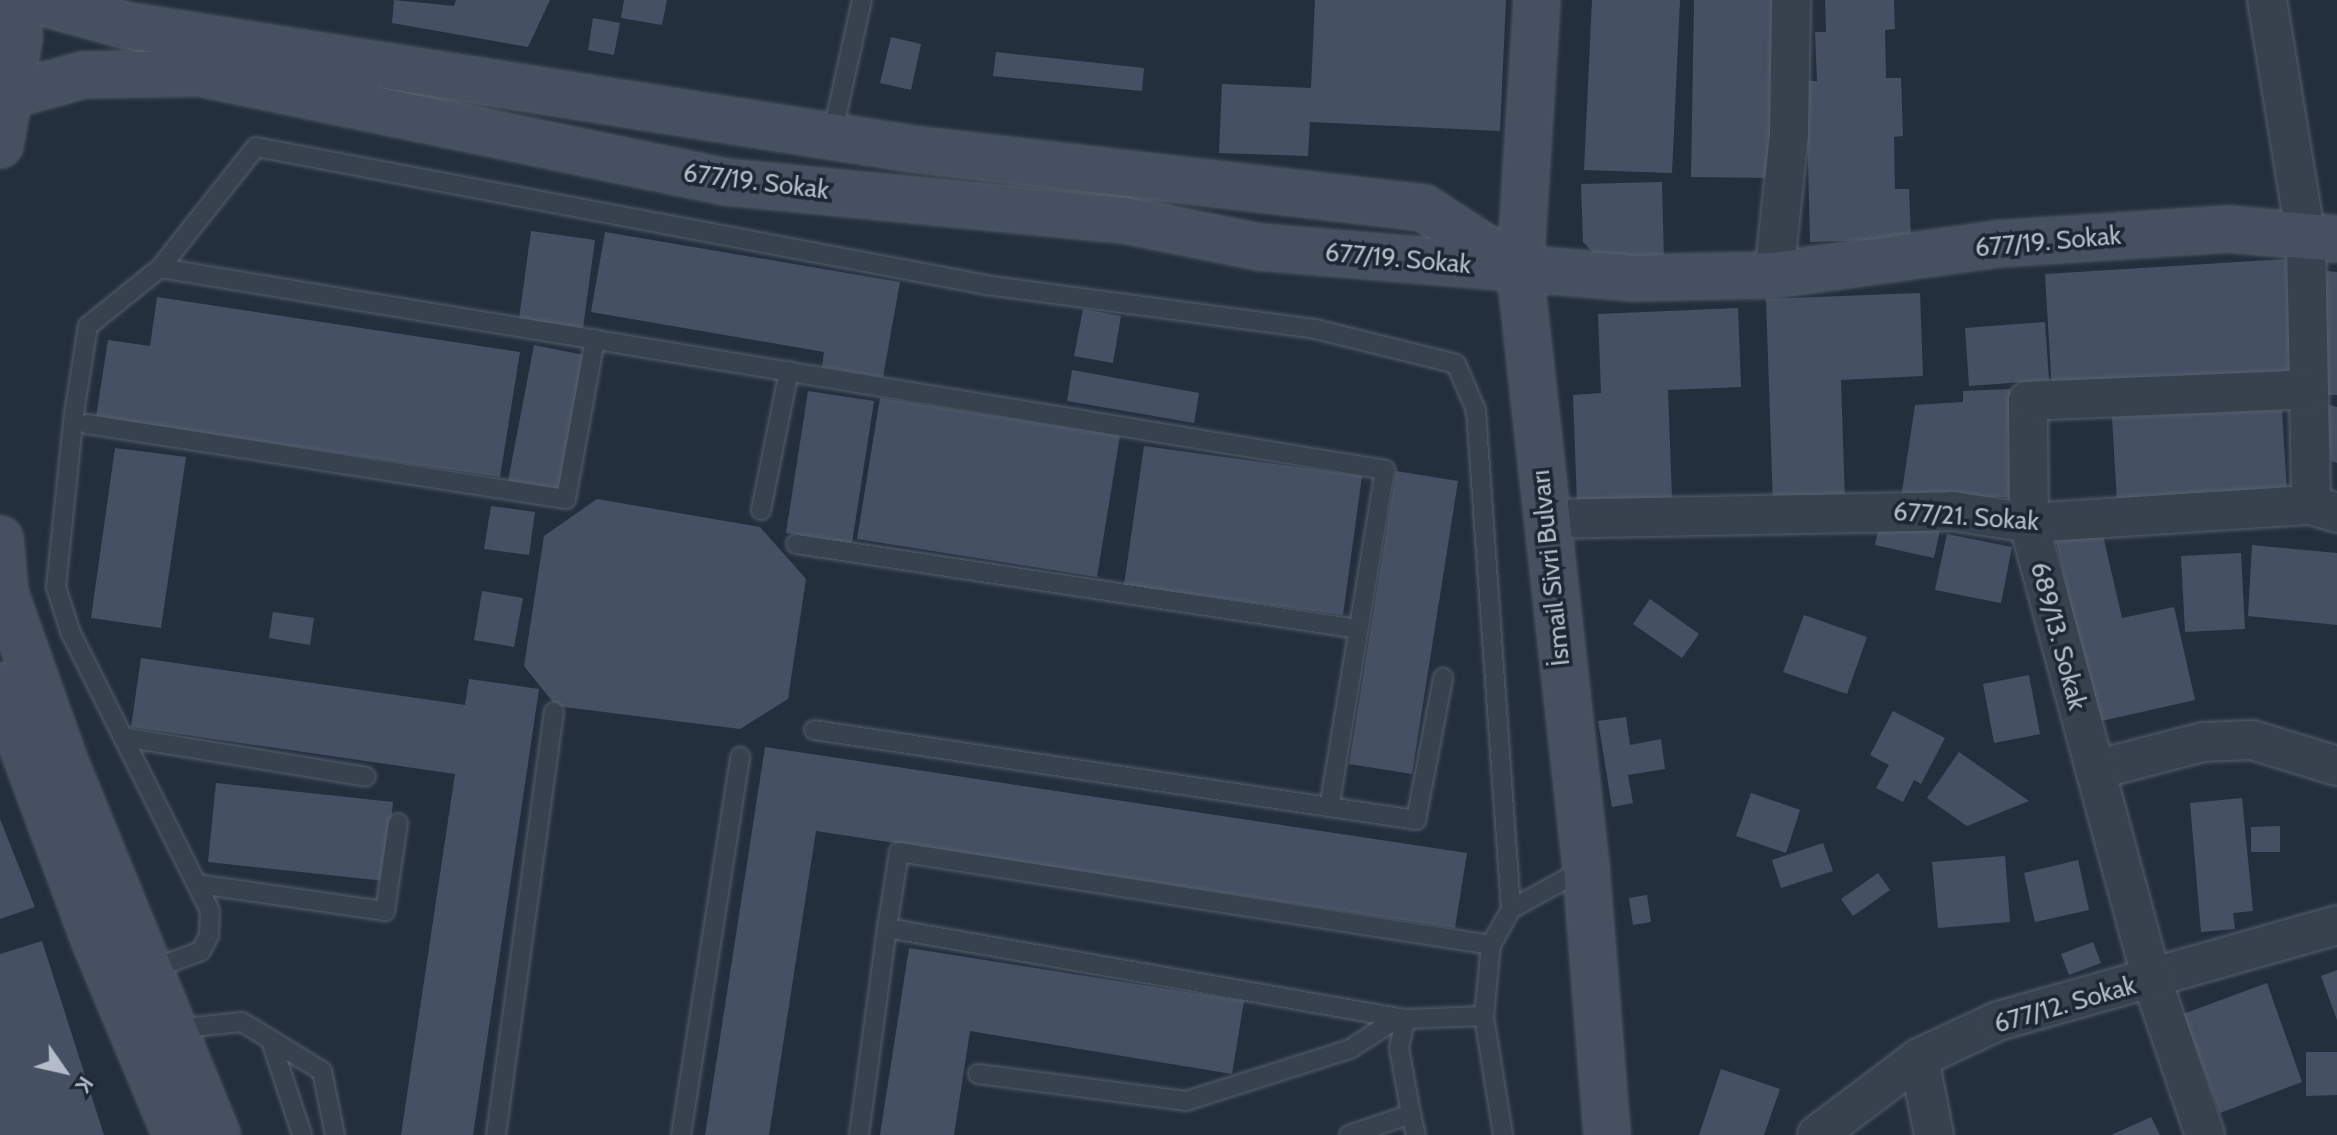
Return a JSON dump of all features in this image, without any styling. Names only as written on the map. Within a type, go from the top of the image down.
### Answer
[{"type":"main road","points":[[0,145],[3,98],[19,38],[17,0]]},
{"type":"main road","name":"677/19. Sokak","points":[[34,0],[124,25],[832,136],[1424,208],[1520,270]]},
{"type":"main road","name":"İsmail Sivri Bulvarı","points":[[1537,0],[1520,270],[1545,519],[1586,867],[1607,1135]]},
{"type":"main road","name":"677/19. Sokak","points":[[3,98],[83,75],[200,73],[726,182],[1124,220],[1259,247],[1633,278],[1774,275],[1996,244],[2229,229],[2322,238]]},
{"type":"main road","points":[[0,539],[5,594],[66,765],[217,1135]]},
{"type":"main road","points":[[0,686],[96,944],[176,1135]]},
{"type":"street","points":[[1774,275],[1789,134],[1791,0]]},
{"type":"street","points":[[2267,0],[2322,238],[2309,389],[2324,509]]},
{"type":"street","name":"689/13. Sokak","points":[[2205,1135],[2152,980],[2029,523],[2028,401],[2309,389]]},
{"type":"street","name":"677/21. Sokak","points":[[1545,519],[1953,511],[2029,523],[2324,509]]},
{"type":"street","points":[[2095,770],[2203,742],[2252,740],[2337,766]]},
{"type":"street","name":"677/12. Sokak","points":[[1817,1135],[1919,1058],[1998,1021],[2152,980],[2337,925]]},
{"type":"street","points":[[1919,1058],[1934,1135]]},
{"type":"lane","points":[[832,136],[862,0]]},
{"type":"lane","points":[[150,970],[201,951],[209,935],[210,911],[71,634],[56,587],[88,326],[160,268],[256,147],[986,285],[1315,329],[1456,364],[1476,410],[1511,909]]},
{"type":"lane","points":[[160,268],[1385,470],[1329,807]]},
{"type":"lane","points":[[87,424],[566,499],[595,339]]},
{"type":"lane","points":[[761,510],[789,371]]},
{"type":"lane","points":[[796,544],[1358,629]]},
{"type":"lane","points":[[814,730],[1416,820],[1443,678]]},
{"type":"lane","points":[[496,1135],[554,712]]},
{"type":"lane","points":[[123,737],[366,777]]},
{"type":"lane","points":[[681,1135],[740,757]]},
{"type":"lane","points":[[197,884],[385,911],[398,823]]},
{"type":"lane","points":[[859,1135],[899,852],[1491,945]]},
{"type":"lane","points":[[1503,1135],[1484,1016],[1491,945],[1511,909],[1586,867]]},
{"type":"lane","points":[[887,928],[1401,1018],[1484,1016]]},
{"type":"lane","points":[[978,1074],[1186,1101],[1350,1049],[1401,1018]]},
{"type":"lane","points":[[1401,1018],[1399,1048],[1416,1135]]},
{"type":"lane","points":[[174,1029],[242,1022],[322,1071],[335,1135]]},
{"type":"lane","points":[[271,1041],[302,1135]]},
{"type":"lane","points":[[1349,1135],[1411,1114]]},
{"type":"building","points":[[394,0],[454,6],[456,0],[550,0],[528,47],[392,23]]},
{"type":"building","points":[[624,0],[667,0],[662,25],[621,18]]},
{"type":"building","points":[[1315,0],[1506,0],[1500,131],[1310,122],[1308,156],[1219,153],[1222,84],[1311,88]]},
{"type":"building","points":[[1592,0],[1680,0],[1672,173],[1584,170]]},
{"type":"building","points":[[1694,0],[1773,0],[1770,178],[1691,177]]},
{"type":"building","points":[[1825,0],[1894,0],[1895,29],[1885,30],[1886,78],[1901,78],[1903,136],[1894,137],[1895,189],[1909,189],[1911,239],[1810,242],[1806,81],[1817,81],[1815,32],[1826,32]]},
{"type":"building","points":[[593,18],[620,23],[614,55],[588,50]]},
{"type":"building","points":[[891,37],[921,44],[911,90],[880,83]]},
{"type":"building","points":[[996,52],[1144,68],[1142,91],[993,76]]},
{"type":"building","points":[[1662,182],[1664,263],[1605,265],[1583,242],[1581,184]]},
{"type":"building","points":[[531,231],[595,240],[583,328],[519,319]]},
{"type":"building","points":[[605,232],[900,282],[883,377],[822,367],[824,352],[591,312]]},
{"type":"building","points":[[2286,259],[2293,377],[2052,392],[2045,274]]},
{"type":"building","points":[[2327,271],[2337,272],[2337,395],[2321,395]]},
{"type":"building","points":[[1920,293],[1923,376],[1841,380],[1845,502],[1773,505],[1766,299]]},
{"type":"building","points":[[157,297],[520,352],[500,477],[96,417],[108,340],[150,346]]},
{"type":"building","points":[[1738,308],[1741,387],[1668,390],[1672,498],[1577,503],[1573,395],[1601,393],[1598,314]]},
{"type":"building","points":[[1083,309],[1121,316],[1113,363],[1074,356]]},
{"type":"building","points":[[2045,322],[2049,380],[1969,386],[1965,328]]},
{"type":"building","points":[[534,345],[584,355],[558,490],[508,481]]},
{"type":"building","points":[[1072,370],[1199,393],[1194,423],[1067,401]]},
{"type":"building","points":[[2010,389],[2012,497],[1901,498],[1915,405],[1963,402],[1963,391]]},
{"type":"building","points":[[808,391],[874,401],[852,543],[786,533]]},
{"type":"building","points":[[880,398],[1120,436],[1097,577],[857,539]]},
{"type":"building","points":[[2326,404],[2337,407],[2337,463],[2331,461]]},
{"type":"building","points":[[2282,410],[2287,492],[2117,502],[2112,417]]},
{"type":"building","points":[[1144,446],[1362,476],[1343,615],[1124,585]]},
{"type":"building","points":[[115,448],[186,457],[161,628],[91,618]]},
{"type":"building","points":[[1396,471],[1458,481],[1412,774],[1349,764]]},
{"type":"building","points":[[597,499],[760,527],[806,579],[788,699],[740,729],[556,706],[524,666],[544,536]]},
{"type":"building","points":[[491,506],[535,512],[529,555],[484,549]]},
{"type":"building","points":[[1881,517],[1940,530],[1934,558],[1875,545]]},
{"type":"building","points":[[2102,531],[2122,618],[2174,607],[2195,700],[2097,722],[2056,541]]},
{"type":"building","points":[[1947,534],[2012,547],[2001,603],[1935,590]]},
{"type":"building","points":[[2252,545],[2337,553],[2337,625],[2248,616]]},
{"type":"building","points":[[2241,553],[2245,629],[2185,632],[2181,556]]},
{"type":"building","points":[[482,591],[523,598],[514,647],[474,640]]},
{"type":"building","points":[[1650,599],[1699,634],[1682,658],[1633,624]]},
{"type":"building","points":[[273,612],[314,618],[310,645],[269,638]]},
{"type":"building","points":[[1804,615],[1867,637],[1847,694],[1783,672]]},
{"type":"building","points":[[141,658],[465,705],[469,679],[539,689],[473,1135],[401,1135],[455,774],[131,727]]},
{"type":"building","points":[[2029,675],[2040,734],[1994,743],[1983,684]]},
{"type":"building","points":[[1893,711],[1945,738],[1921,784],[1914,780],[1903,802],[1876,788],[1889,765],[1870,755]]},
{"type":"building","points":[[1626,717],[1630,745],[1661,739],[1665,769],[1628,775],[1633,803],[1612,807],[1598,721]]},
{"type":"building","points":[[765,747],[1467,853],[1455,928],[816,831],[769,1135],[705,1135]]},
{"type":"building","points":[[1959,752],[2029,801],[1967,826],[1927,798]]},
{"type":"building","points":[[216,783],[393,802],[385,881],[208,862]]},
{"type":"building","points":[[1751,793],[1800,810],[1786,853],[1736,836]]},
{"type":"building","points":[[2242,798],[2253,911],[2233,913],[2235,929],[2201,932],[2190,803]]},
{"type":"building","points":[[0,819],[35,907],[0,919]]},
{"type":"building","points":[[2280,826],[2280,852],[2251,852],[2251,827]]},
{"type":"building","points":[[1823,843],[1833,871],[1781,888],[1772,860]]},
{"type":"building","points":[[2005,856],[2010,922],[1938,928],[1932,862]]},
{"type":"building","points":[[2078,860],[2089,910],[2035,922],[2024,873]]},
{"type":"building","points":[[1878,873],[1890,890],[1853,916],[1841,899]]},
{"type":"building","points":[[1647,895],[1651,922],[1633,925],[1629,898]]},
{"type":"building","points":[[42,941],[104,1135],[0,1135],[0,954]]},
{"type":"building","points":[[2093,942],[2101,963],[2069,975],[2061,954]]},
{"type":"building","points":[[909,948],[1244,1001],[1232,1074],[970,1031],[954,1135],[880,1135]]},
{"type":"building","points":[[2337,970],[2337,1020],[2321,976]]},
{"type":"building","points":[[2267,983],[2302,1082],[2220,1113],[2183,1014]]},
{"type":"building","points":[[2306,1052],[2337,1052],[2337,1095],[2306,1096]]},
{"type":"building","points":[[1721,1069],[1780,1089],[1764,1135],[1699,1135]]},
{"type":"building","points":[[2151,1117],[2160,1135],[2111,1135]]}]
